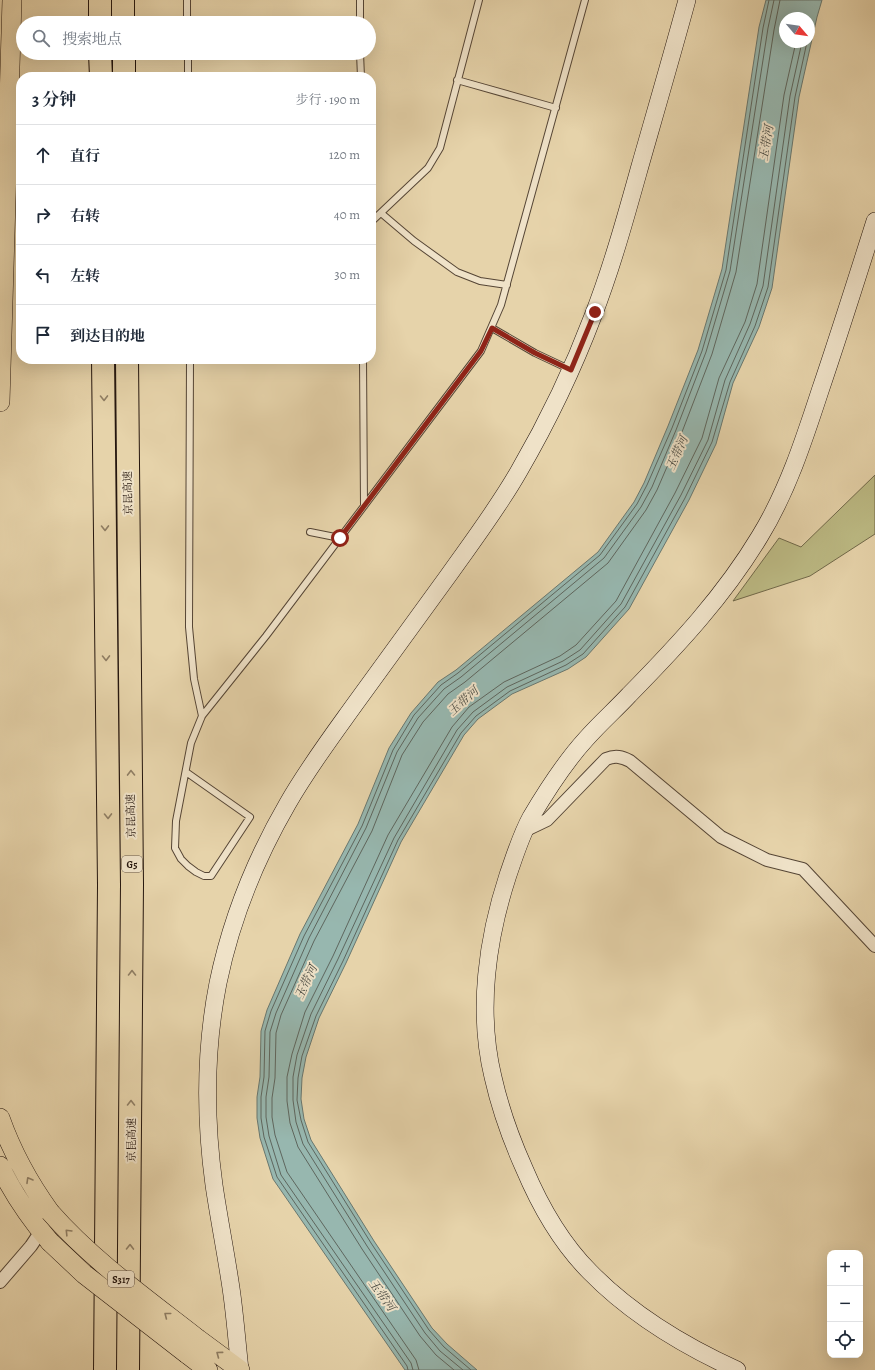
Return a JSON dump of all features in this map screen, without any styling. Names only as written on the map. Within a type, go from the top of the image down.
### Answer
[{"type":"highway","points":[[100,0],[100,16]]},
{"type":"highway","points":[[123,0],[124,16]]},
{"type":"highway","points":[[100,60],[101,72]]},
{"type":"highway","points":[[124,60],[124,72]]},
{"type":"highway","name":"京昆高速","points":[[103,364],[108,884],[105,1370]]},
{"type":"highway","name":"京昆高速","points":[[127,364],[132,884],[128,1370]]},
{"type":"main road","points":[[0,402],[12,0]]},
{"type":"main road","name":"S317","points":[[0,1118],[22,1169],[36,1192],[50,1212],[74,1238],[96,1259],[240,1370]]},
{"type":"main road","name":"S317","points":[[0,1166],[20,1203],[46,1236],[84,1274],[208,1370]]},
{"type":"street","points":[[240,1370],[231,1285],[217,1201],[210,1144],[208,1092],[212,1015],[234,921],[244,895],[285,807],[324,746],[419,616],[502,498],[540,433],[571,370],[595,312],[614,256],[687,0]]},
{"type":"street","points":[[737,1370],[700,1352],[658,1328],[618,1297],[590,1272],[568,1247],[553,1225],[516,1150],[503,1114],[492,1076],[487,1040],[485,1007],[488,963],[497,912],[513,860],[524,831],[556,779],[585,740],[701,619],[742,566],[762,533],[778,502],[806,435],[875,221]]},
{"type":"street","points":[[524,831],[547,820],[606,759],[615,756],[622,757],[630,761],[721,837],[767,860],[803,869],[875,946]]},
{"type":"street","points":[[0,1282],[31,1246],[46,1236]]},
{"type":"lane","points":[[187,0],[187,16]]},
{"type":"lane","points":[[360,0],[360,16]]},
{"type":"lane","points":[[376,218],[428,168],[440,148],[479,0]]},
{"type":"lane","points":[[186,772],[250,816],[211,876],[204,876],[196,872],[181,859],[175,848],[176,821],[191,743],[202,716],[266,636],[481,351],[501,305],[585,0]]},
{"type":"lane","points":[[188,60],[188,72]]},
{"type":"lane","points":[[360,60],[361,72]]},
{"type":"lane","points":[[457,80],[556,108]]},
{"type":"lane","points":[[381,213],[414,241],[457,272],[480,281],[506,285]]},
{"type":"lane","points":[[492,328],[535,353],[571,370]]},
{"type":"lane","points":[[190,364],[189,627],[194,679],[202,716]]},
{"type":"lane","points":[[363,364],[364,506]]},
{"type":"lane","points":[[310,532],[340,538]]},
{"type":"shaded area","points":[[875,475],[875,534],[810,576],[733,601],[779,538],[801,547]]},
{"type":"water","name":"玉带河","points":[[766,0],[822,0],[815,26],[815,12],[779,12],[779,48],[810,48],[799,97],[772,288],[759,327],[733,383],[716,444],[689,500],[629,609],[586,657],[568,669],[512,694],[478,719],[464,735],[401,842],[346,963],[319,1018],[306,1057],[302,1078],[301,1099],[304,1119],[311,1140],[374,1241],[432,1328],[447,1344],[477,1370],[405,1370],[273,1179],[260,1138],[257,1118],[261,1031],[267,1010],[300,934],[358,824],[389,748],[411,713],[438,682],[456,670],[598,552],[634,502],[644,483],[668,426],[698,350],[722,269],[759,27]]},
{"type":"route","points":[[340,538],[481,351],[492,328],[535,353],[571,370],[595,312]]}]
